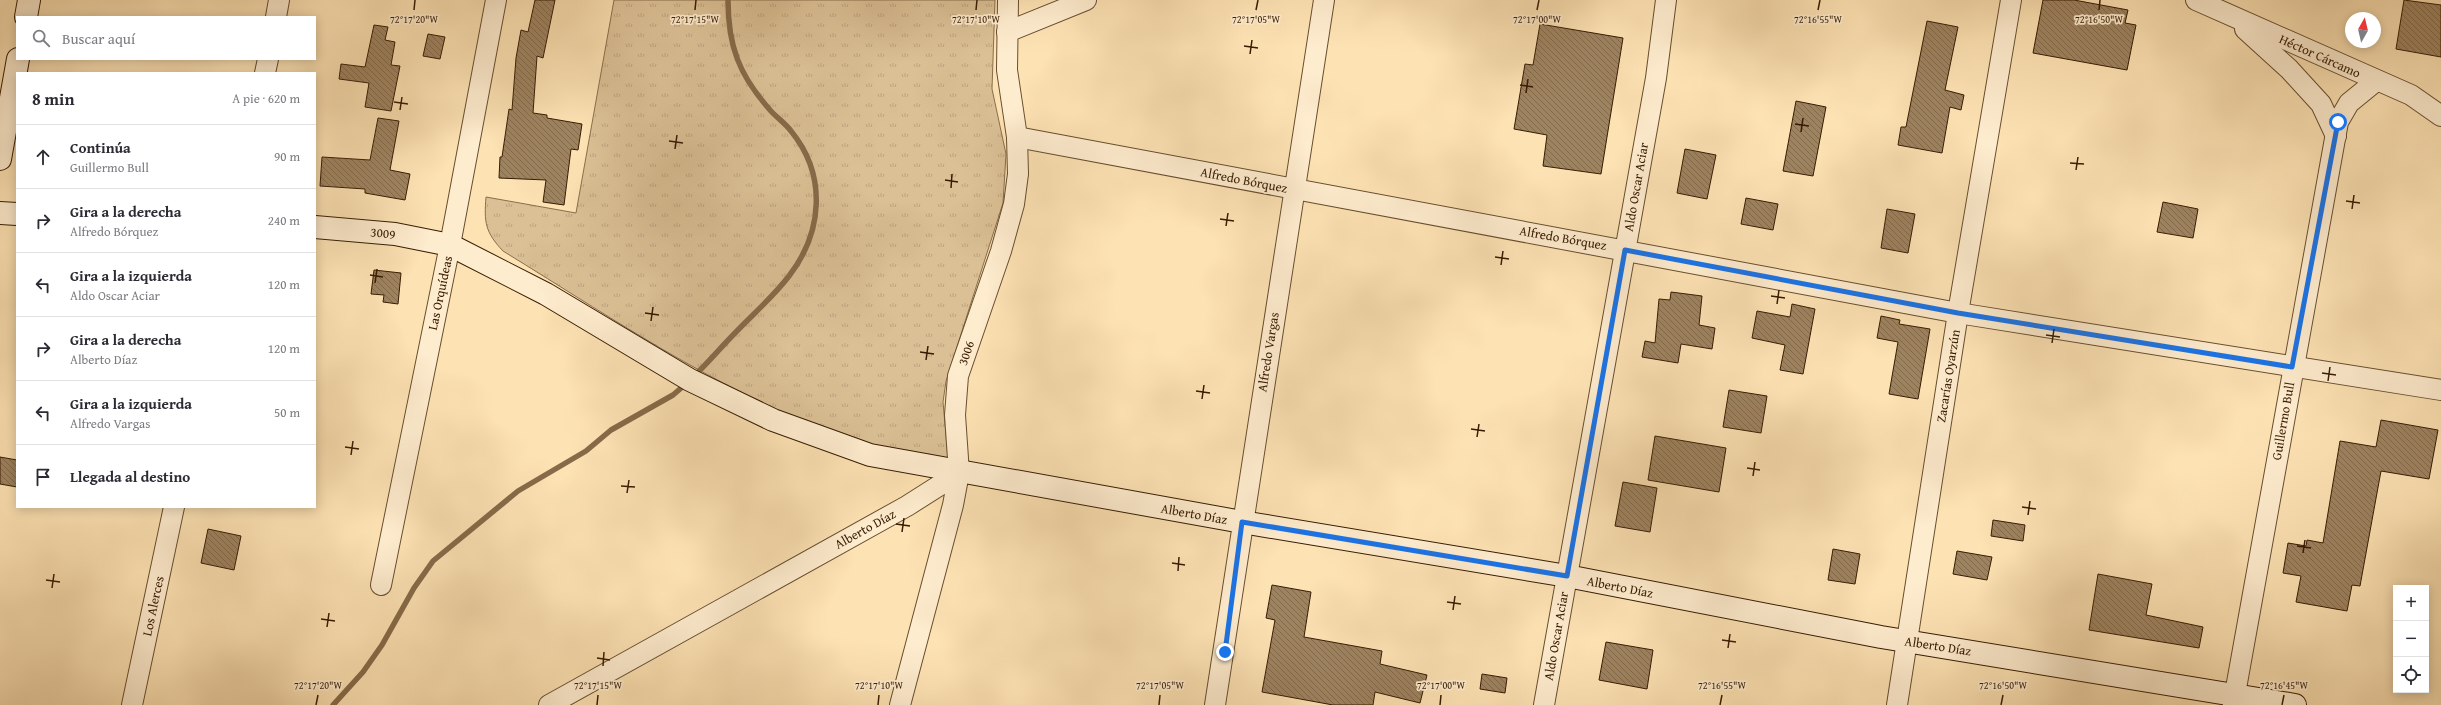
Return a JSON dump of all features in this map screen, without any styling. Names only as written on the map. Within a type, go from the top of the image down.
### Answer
[{"type":"street","points":[[26,16],[29,0]]},
{"type":"street","points":[[276,16],[279,0]]},
{"type":"street","name":"Las Orquídeas","points":[[381,585],[450,244],[496,0]]},
{"type":"street","name":"3006","points":[[900,705],[954,505],[959,473],[956,414],[958,376],[1000,251],[1014,204],[1018,174],[1017,137],[1007,70],[1008,0]]},
{"type":"street","points":[[1007,32],[1086,0]]},
{"type":"street","name":"Alfredo Vargas","points":[[1215,705],[1225,652],[1242,522],[1324,0]]},
{"type":"street","name":"Aldo Oscar Aciar","points":[[1544,705],[1656,78],[1666,0]]},
{"type":"street","name":"Zacarías Oyarzún","points":[[1897,705],[1958,313],[2011,0]]},
{"type":"street","name":"Héctor Cárcamo","points":[[2196,0],[2234,19],[2411,95],[2441,116]]},
{"type":"street","points":[[2234,19],[2289,69],[2321,104],[2336,136]]},
{"type":"street","points":[[0,158],[18,60]]},
{"type":"street","points":[[265,72],[268,60]]},
{"type":"street","name":"Guillermo Bull","points":[[2234,700],[2292,367],[2338,122],[2349,103],[2376,81]]},
{"type":"street","name":"Alfredo Bórquez","points":[[1017,137],[1958,313],[2441,390]]},
{"type":"street","points":[[0,213],[16,214]]},
{"type":"street","name":"3009","points":[[316,227],[395,234],[450,244],[546,294],[690,380],[773,420],[870,455],[959,473]]},
{"type":"street","name":"Alberto Díaz","points":[[549,705],[907,506],[959,473],[1567,576],[1907,641],[2234,700],[2295,705]]},
{"type":"street","name":"Los Alerces","points":[[132,705],[174,508]]},
{"type":"green space","points":[[614,0],[995,0],[992,89],[1006,154],[1003,203],[946,381],[943,402],[948,458],[876,447],[826,430],[778,410],[730,387],[638,335],[503,251],[492,238],[486,220],[486,197],[576,213]]},
{"type":"building","points":[[535,0],[555,0],[543,58],[537,56],[533,113],[547,115],[547,118],[582,124],[578,150],[571,149],[564,205],[543,202],[546,180],[499,178],[500,157],[502,157],[509,109],[512,110],[516,58],[521,30],[528,32]]},
{"type":"building","points":[[2043,0],[2074,0],[2128,10],[2125,23],[2136,25],[2127,70],[2033,53]]},
{"type":"building","points":[[2404,0],[2441,5],[2441,57],[2396,49]]},
{"type":"building","points":[[1927,21],[1958,27],[1945,90],[1964,95],[1961,110],[1950,107],[1942,153],[1898,145],[1901,127],[1906,127]]},
{"type":"building","points":[[1540,24],[1623,38],[1601,174],[1543,166],[1547,135],[1514,129],[1525,64],[1533,65]]},
{"type":"building","points":[[374,25],[388,27],[385,40],[395,42],[391,65],[400,66],[391,111],[365,107],[369,83],[339,79],[341,64],[365,67]]},
{"type":"building","points":[[428,34],[445,37],[440,59],[423,56]]},
{"type":"building","points":[[1796,101],[1826,107],[1813,176],[1783,171]]},
{"type":"building","points":[[378,118],[399,121],[390,170],[410,174],[405,200],[365,193],[365,189],[320,186],[322,157],[370,160]]},
{"type":"building","points":[[1685,149],[1716,155],[1707,199],[1677,193]]},
{"type":"building","points":[[1746,198],[1778,204],[1773,230],[1741,224]]},
{"type":"building","points":[[2163,202],[2198,209],[2193,238],[2157,232]]},
{"type":"building","points":[[1887,209],[1915,214],[1908,253],[1881,248]]},
{"type":"building","points":[[374,270],[401,273],[398,304],[383,302],[384,295],[371,294]]},
{"type":"building","points":[[1671,292],[1702,296],[1699,325],[1715,328],[1712,349],[1681,344],[1678,363],[1642,357],[1645,341],[1655,343],[1659,299],[1670,300]]},
{"type":"building","points":[[1792,304],[1815,309],[1803,374],[1780,370],[1785,345],[1752,338],[1757,311],[1790,317]]},
{"type":"building","points":[[1881,316],[1900,320],[1899,324],[1930,329],[1918,399],[1889,394],[1898,342],[1877,338]]},
{"type":"building","points":[[1729,390],[1767,396],[1761,433],[1723,427]]},
{"type":"building","points":[[2381,420],[2438,430],[2429,479],[2381,471],[2360,586],[2352,585],[2347,611],[2296,602],[2301,576],[2283,573],[2288,543],[2306,546],[2307,540],[2323,543],[2340,441],[2376,447]]},
{"type":"building","points":[[1655,436],[1726,448],[1719,492],[1648,480]]},
{"type":"building","points":[[0,457],[16,460],[16,487],[0,484]]},
{"type":"building","points":[[1623,482],[1657,488],[1650,532],[1615,526]]},
{"type":"building","points":[[1993,520],[2025,525],[2023,541],[1991,536]]},
{"type":"building","points":[[208,529],[241,536],[234,570],[201,563]]},
{"type":"building","points":[[1833,549],[1860,554],[1855,584],[1828,580]]},
{"type":"building","points":[[1957,551],[1992,557],[1987,580],[1953,574]]},
{"type":"building","points":[[2098,574],[2152,584],[2146,615],[2203,627],[2199,648],[2089,630]]},
{"type":"building","points":[[1272,585],[1311,592],[1304,637],[1382,651],[1380,664],[1427,675],[1420,703],[1375,692],[1373,705],[1333,705],[1262,692],[1275,620],[1266,618]]},
{"type":"building","points":[[1606,642],[1653,650],[1647,689],[1599,680]]},
{"type":"building","points":[[1482,674],[1507,678],[1505,693],[1480,689]]},
{"type":"waterway","points":[[693,377],[770,298],[789,276],[809,241],[814,222],[816,204],[815,185],[811,166],[803,148],[789,128],[772,113],[750,85],[737,59],[730,32],[728,0]]},
{"type":"waterway","points":[[333,705],[363,672],[382,645],[414,588],[433,561],[518,491],[586,451],[611,430],[673,395],[687,383]]},
{"type":"route","points":[[1225,652],[1242,522],[1567,576],[1625,250],[1958,313],[2292,367],[2338,122]]}]
